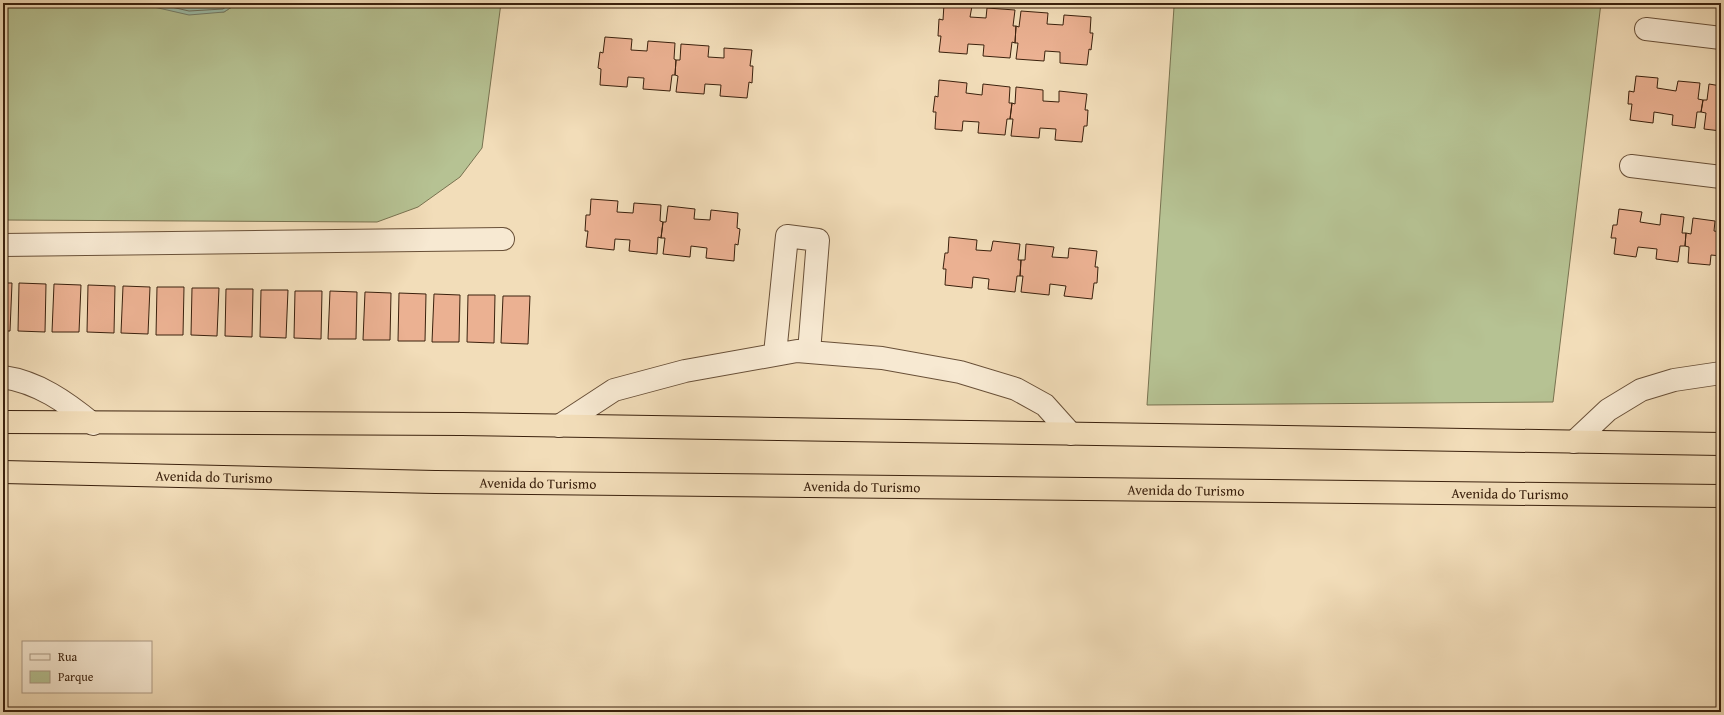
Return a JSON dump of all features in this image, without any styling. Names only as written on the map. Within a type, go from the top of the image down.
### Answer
[{"type":"highway","points":[[3,422],[93,424],[559,426],[1721,444]]},
{"type":"highway","name":"Avenida do Turismo","points":[[3,472],[435,482],[1721,496]]},
{"type":"street","points":[[1646,29],[1721,38]]},
{"type":"street","points":[[1631,166],[1721,177]]},
{"type":"street","points":[[775,354],[787,236],[818,240],[809,352]]},
{"type":"street","points":[[3,245],[502,239]]},
{"type":"street","points":[[559,426],[614,390],[685,371],[797,350],[897,361],[960,372],[1016,389],[1045,405],[1071,434]]},
{"type":"street","points":[[1574,442],[1608,410],[1641,390],[1674,380],[1721,373]]},
{"type":"street","points":[[3,377],[30,383],[67,402],[93,424]]},
{"type":"green space","points":[[3,3],[146,3],[154,7],[224,12],[238,3],[501,3],[482,148],[460,177],[418,207],[377,222],[3,220]]},
{"type":"green space","points":[[652,3],[760,3],[754,7]]},
{"type":"green space","points":[[1135,3],[1601,3],[1553,402],[1147,405],[1174,7]]},
{"type":"water","points":[[146,3],[238,3],[224,12],[189,15],[154,7]]},
{"type":"building","points":[[944,4],[972,6],[970,17],[986,18],[987,8],[1015,10],[1013,26],[1016,26],[1015,43],[1012,42],[1010,58],[983,56],[984,45],[968,44],[967,54],[939,52],[941,36],[938,36],[939,19],[943,20]]},
{"type":"building","points":[[1021,11],[1048,13],[1047,24],[1063,25],[1064,15],[1091,17],[1090,33],[1093,33],[1087,65],[1060,63],[1060,52],[1045,51],[1044,61],[1016,59],[1018,43],[1015,43],[1016,26],[1019,27]]},
{"type":"building","points":[[605,37],[632,39],[631,50],[647,51],[648,41],[675,43],[675,75],[672,75],[670,91],[643,89],[644,78],[628,77],[627,87],[600,85],[601,69],[598,68],[600,52],[603,53]]},
{"type":"building","points":[[681,44],[709,46],[708,57],[724,58],[724,48],[752,50],[750,66],[753,66],[752,83],[749,82],[747,98],[720,96],[721,85],[705,84],[704,94],[676,92],[678,76],[675,75],[676,60],[680,60]]},
{"type":"building","points":[[1636,76],[1658,78],[1657,88],[1676,91],[1678,81],[1700,83],[1698,99],[1703,100],[1701,112],[1697,112],[1695,128],[1672,125],[1673,115],[1654,112],[1653,123],[1630,120],[1632,104],[1628,104],[1629,91],[1634,92]]},
{"type":"building","points":[[939,80],[967,83],[966,93],[982,95],[983,84],[1010,87],[1009,103],[1012,103],[1010,119],[1007,119],[1005,135],[978,133],[979,122],[963,121],[962,131],[935,129],[936,112],[933,112],[935,96],[938,97]]},
{"type":"building","points":[[1709,84],[1721,86],[1721,131],[1704,129],[1706,113],[1701,112],[1703,100],[1707,100]]},
{"type":"building","points":[[1016,87],[1043,90],[1043,101],[1059,102],[1059,91],[1087,94],[1085,110],[1088,110],[1087,126],[1084,126],[1082,142],[1055,140],[1056,129],[1040,128],[1039,138],[1011,136],[1013,119],[1010,119],[1012,103],[1015,104]]},
{"type":"building","points":[[591,199],[618,201],[617,212],[633,213],[634,203],[661,205],[660,221],[663,222],[661,238],[658,237],[657,254],[629,251],[630,240],[615,239],[614,250],[586,247],[588,231],[585,231],[586,215],[590,215]]},
{"type":"building","points":[[668,206],[695,209],[694,219],[710,220],[711,210],[738,213],[737,228],[740,229],[738,245],[735,244],[734,261],[706,258],[707,248],[691,246],[690,257],[663,254],[665,238],[661,238],[663,222],[666,222]]},
{"type":"building","points":[[1619,209],[1642,212],[1640,222],[1660,225],[1661,214],[1684,217],[1682,233],[1686,233],[1685,246],[1680,246],[1678,262],[1656,259],[1657,249],[1638,247],[1636,257],[1614,254],[1616,238],[1611,238],[1613,225],[1617,225]]},
{"type":"building","points":[[1693,218],[1715,221],[1714,231],[1721,232],[1721,256],[1711,255],[1710,265],[1688,263],[1689,247],[1685,246],[1686,233],[1691,234]]},
{"type":"building","points":[[949,237],[977,240],[976,250],[991,251],[993,241],[1020,244],[1018,260],[1021,260],[1020,276],[1017,276],[1015,292],[988,289],[989,279],[973,277],[972,288],[945,285],[946,269],[943,269],[945,253],[948,253]]},
{"type":"building","points":[[1026,244],[1054,247],[1052,257],[1068,258],[1069,248],[1097,251],[1095,267],[1098,267],[1097,283],[1094,283],[1092,299],[1064,296],[1066,286],[1050,284],[1049,295],[1021,292],[1023,276],[1020,276],[1021,260],[1025,260]]},
{"type":"building","points":[[3,283],[12,283],[10,331],[3,331]]},
{"type":"building","points":[[19,283],[46,284],[45,332],[18,331]]},
{"type":"building","points":[[54,284],[81,285],[79,332],[52,332]]},
{"type":"building","points":[[88,285],[115,286],[114,333],[87,332]]},
{"type":"building","points":[[123,286],[150,287],[148,334],[121,333]]},
{"type":"building","points":[[157,287],[184,287],[183,335],[156,335]]},
{"type":"building","points":[[192,288],[219,288],[217,336],[191,335]]},
{"type":"building","points":[[226,289],[253,289],[252,337],[225,336]]},
{"type":"building","points":[[261,290],[288,290],[286,338],[260,337]]},
{"type":"building","points":[[295,291],[322,291],[321,339],[294,338]]},
{"type":"building","points":[[330,291],[357,292],[356,339],[328,339]]},
{"type":"building","points":[[365,292],[391,293],[390,340],[363,340]]},
{"type":"building","points":[[399,293],[426,294],[425,341],[398,341]]},
{"type":"building","points":[[434,294],[460,295],[459,342],[432,342]]},
{"type":"building","points":[[468,295],[495,295],[494,343],[467,342]]},
{"type":"building","points":[[503,296],[530,296],[528,344],[501,343]]}]
